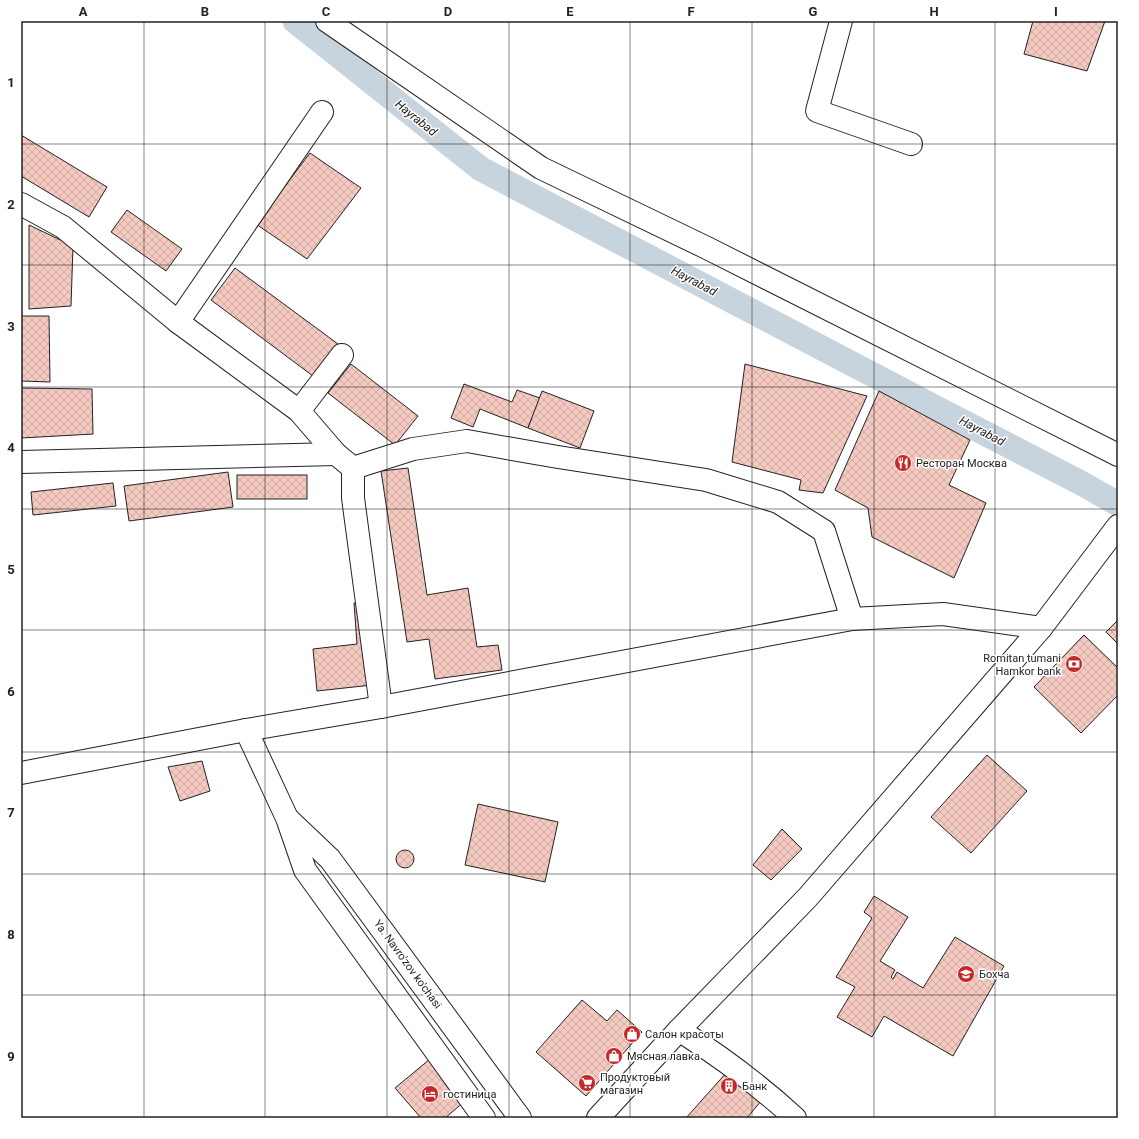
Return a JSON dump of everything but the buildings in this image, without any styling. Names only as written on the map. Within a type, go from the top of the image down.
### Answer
[{"type":"street","points":[[327,21],[541,168],[707,248],[1118,455]]},
{"type":"street","points":[[841,21],[817,111],[911,144]]},
{"type":"street","points":[[178,322],[322,112]]},
{"type":"street","points":[[21,204],[63,227],[178,322],[299,411],[336,454],[353,468]]},
{"type":"street","points":[[299,411],[342,355]]},
{"type":"street","points":[[353,468],[413,449],[467,441],[713,482],[778,502],[824,531],[852,619]]},
{"type":"street","points":[[21,462],[336,454]]},
{"type":"street","points":[[353,468],[353,498],[381,707]]},
{"type":"street","points":[[598,1118],[679,1030],[808,897],[1041,628],[1116,532]]},
{"type":"street","points":[[21,773],[246,730],[381,707],[852,619],[943,614],[1041,628]]},
{"type":"street","name":"Ya. Navro'zov ko'chasi","points":[[246,730],[287,818],[305,870],[484,1118]]},
{"type":"street","name":"Ya. Navro'zov ko'chasi","points":[[287,818],[330,859],[520,1118]]},
{"type":"street","points":[[679,1030],[715,1054],[781,1105],[795,1118]]},
{"type":"waterway","name":"Hayrabad","points":[[295,21],[481,169],[1083,484],[1118,504]]},
{"type":"place","name":"Ресторан Москва","points":[[903,463]]},
{"type":"place","name":"Romitan tumani Hamkor bank","points":[[1074,664]]},
{"type":"place","name":"Бохча","points":[[966,974]]},
{"type":"place","name":"Салон красоты","points":[[632,1034]]},
{"type":"place","name":"Мясная лавка","points":[[614,1056]]},
{"type":"place","name":"Продуктовый магазин","points":[[587,1083]]},
{"type":"place","name":"Банк","points":[[729,1086]]},
{"type":"place","name":"гостиница","points":[[430,1094]]}]
